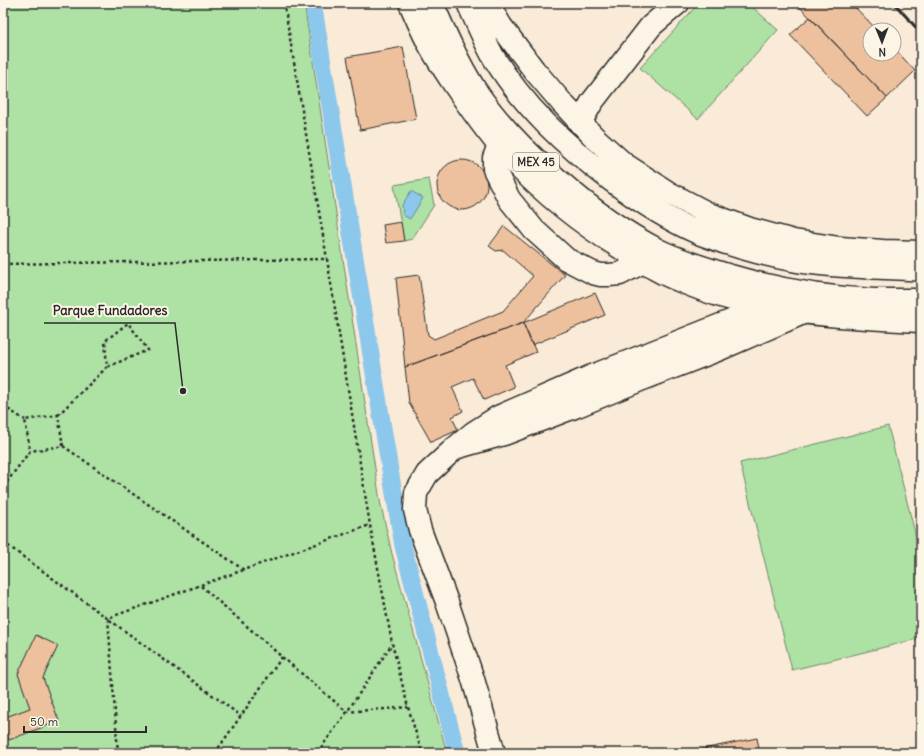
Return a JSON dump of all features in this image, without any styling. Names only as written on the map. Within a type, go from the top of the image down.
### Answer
[{"type":"main road","points":[[410,3],[429,45],[480,122],[508,156],[535,183],[601,236],[669,276],[706,291],[738,301],[803,313],[921,321]]},
{"type":"main road","name":"MEX 45","points":[[432,3],[452,48],[476,91],[498,121],[537,162],[574,195],[618,227],[660,251],[695,266],[753,283],[801,292],[834,296],[874,300],[921,300]]},
{"type":"main road","name":"MEX 45","points":[[468,3],[494,57],[514,87],[535,113],[567,145],[628,193],[664,216],[702,234],[736,246],[798,261],[833,266],[921,270]]},
{"type":"main road","points":[[488,3],[501,26],[534,70],[580,123],[624,164],[669,193],[709,214],[750,229],[794,241],[840,248],[921,252]]},
{"type":"main road","points":[[580,123],[592,102],[651,26],[678,3]]},
{"type":"main road","points":[[499,145],[494,158],[494,169],[509,199],[534,230],[566,259],[593,273],[605,275],[620,274],[643,262]]},
{"type":"main road","points":[[509,199],[535,183]]},
{"type":"main road","points":[[541,409],[612,368],[766,307]]},
{"type":"main road","points":[[494,753],[473,679],[447,602],[420,530],[415,510],[416,493],[427,474],[473,433],[498,417],[541,409],[621,388],[720,349],[803,313]]},
{"type":"main road","points":[[686,339],[694,359]]},
{"type":"main road","points":[[612,368],[621,388]]},
{"type":"path","points":[[284,3],[370,525],[392,643],[408,707],[422,753]]},
{"type":"path","points":[[3,264],[327,259]]},
{"type":"path","points":[[3,406],[25,420],[58,415],[107,367],[148,350],[128,324],[106,341],[107,367]]},
{"type":"path","points":[[58,415],[63,446]]},
{"type":"path","points":[[25,420],[30,451]]},
{"type":"path","points":[[3,487],[30,451],[63,446],[244,570]]},
{"type":"path","points":[[108,618],[370,525]]},
{"type":"path","points":[[3,542],[240,716]]},
{"type":"path","points":[[201,586],[347,712],[408,707]]},
{"type":"path","points":[[108,618],[118,753]]},
{"type":"path","points":[[317,753],[347,712],[392,643]]},
{"type":"path","points":[[215,753],[282,657]]},
{"type":"green space","points":[[3,3],[304,3],[380,501],[392,554],[447,753],[3,753]]},
{"type":"green space","points":[[699,3],[748,3],[778,30],[698,119],[640,68]]},
{"type":"green space","points":[[429,179],[434,205],[412,239],[404,241],[394,185]]},
{"type":"green space","points":[[888,426],[921,557],[921,638],[792,670],[740,463]]},
{"type":"water","points":[[411,191],[423,198],[410,219],[403,215],[402,205]]},
{"type":"building","points":[[796,3],[851,3],[869,22],[862,22],[862,62],[902,62],[902,57],[915,71],[887,98]]},
{"type":"building","points":[[810,17],[887,98],[867,116],[790,35]]},
{"type":"building","points":[[403,47],[416,119],[360,130],[347,57]]},
{"type":"building","points":[[462,160],[472,162],[480,167],[485,175],[487,185],[485,195],[480,203],[472,208],[462,210],[452,208],[444,203],[439,195],[437,185],[439,175],[444,167],[452,162]]},
{"type":"building","points":[[401,222],[404,241],[386,243],[383,225]]},
{"type":"building","points":[[504,226],[565,275],[523,323],[405,367],[396,278],[419,275],[428,335],[434,339],[503,311],[533,276],[503,250],[496,251],[489,246]]},
{"type":"building","points":[[595,293],[605,315],[532,345],[523,323]]},
{"type":"building","points":[[523,323],[536,352],[505,365],[514,387],[484,400],[473,378],[452,387],[463,411],[452,417],[458,430],[431,442],[409,403],[405,367]]},
{"type":"building","points":[[36,635],[58,646],[43,678],[59,721],[9,740],[3,723],[3,718],[30,708],[18,674]]},
{"type":"building","points":[[757,738],[760,753],[683,753]]},
{"type":"waterway","points":[[313,3],[403,546],[457,753]]},
{"type":"railway","points":[[894,3],[921,33]]},
{"type":"place","name":"Parque Fundadores","points":[[183,391]]}]
